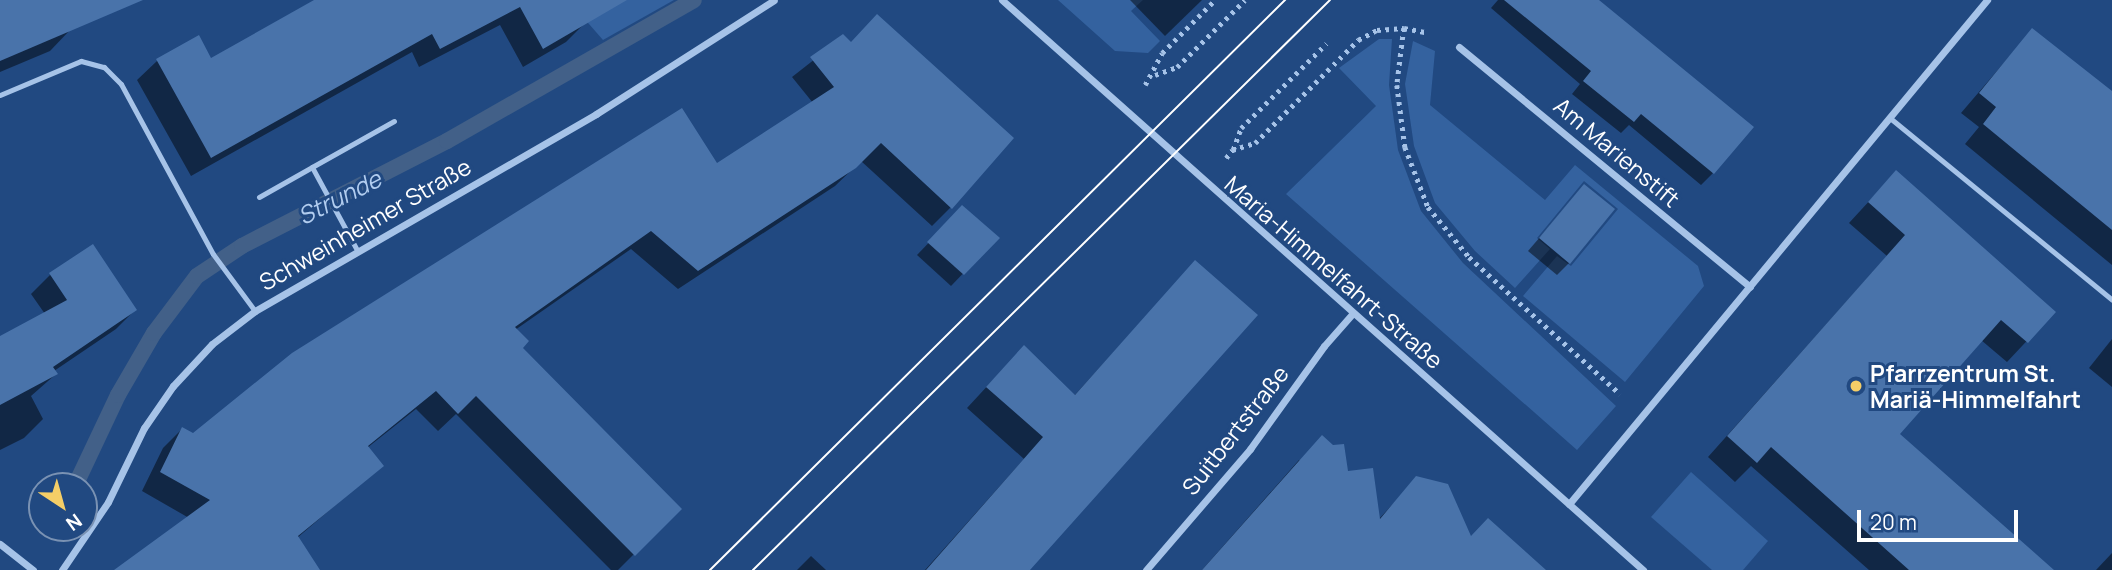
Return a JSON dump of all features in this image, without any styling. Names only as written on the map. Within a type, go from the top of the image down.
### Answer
[{"type":"street","name":"Schweinheimer Straße","points":[[62,570],[108,502],[144,428],[173,386],[212,344],[255,311],[596,114],[774,0]]},
{"type":"street","name":"Maria-Himmelfahrt-Straße","points":[[1002,0],[1643,570]]},
{"type":"street","points":[[1569,504],[1987,0]]},
{"type":"street","name":"Am Marienstift","points":[[1459,47],[1750,287]]},
{"type":"street","name":"Suitbertstraße","points":[[1146,570],[1250,449],[1324,346],[1353,313]]},
{"type":"street","points":[[0,544],[33,570]]},
{"type":"lane","points":[[0,95],[81,61],[104,67],[121,84],[214,254],[255,311]]},
{"type":"lane","points":[[1889,118],[2112,300]]},
{"type":"lane","points":[[260,197],[394,121]]},
{"type":"lane","points":[[312,167],[357,250]]},
{"type":"path","points":[[1154,75],[1177,67],[1245,0]]},
{"type":"path","points":[[1123,109],[1154,75],[1162,53],[1214,1]]},
{"type":"path","points":[[1404,28],[1397,85],[1405,147],[1428,207],[1469,257],[1644,415]]},
{"type":"path","points":[[1233,150],[1255,143],[1358,40],[1377,30],[1404,28],[1459,47]]},
{"type":"path","points":[[1204,182],[1233,150],[1241,128],[1326,44]]},
{"type":"shaded area","points":[[568,0],[674,0],[603,40]]},
{"type":"shaded area","points":[[1058,0],[1143,0],[1131,11],[1160,41],[1148,53],[1115,51]]},
{"type":"shaded area","points":[[1379,39],[1392,39],[1389,85],[1398,150],[1421,211],[1463,263],[1616,406],[1577,450],[1286,194],[1376,106],[1339,68]]},
{"type":"shaded area","points":[[1413,41],[1435,51],[1430,105],[1545,200],[1575,165],[1698,266],[1704,286],[1625,382],[1523,296],[1557,256],[1571,266],[1618,209],[1584,181],[1537,238],[1550,249],[1515,288],[1475,251],[1435,203],[1414,146],[1405,84]]},
{"type":"shaded area","points":[[1691,472],[1768,541],[1743,570],[1712,570],[1651,517]]},
{"type":"building","points":[[0,0],[143,0],[0,61]]},
{"type":"building","points":[[314,0],[627,0],[543,49],[520,7],[440,49],[432,34],[211,158],[156,59],[199,35],[211,58]]},
{"type":"building","points":[[1504,0],[1599,0],[1754,127],[1714,174],[1641,114],[1634,122],[1583,81],[1591,71]]},
{"type":"building","points":[[877,14],[1014,138],[952,209],[881,143],[856,168],[698,271],[651,231],[515,327],[529,341],[523,348],[682,509],[635,556],[476,396],[458,414],[436,391],[368,446],[384,466],[298,536],[320,570],[114,570],[210,500],[160,472],[182,427],[193,433],[292,353],[682,108],[717,163],[834,87],[810,57],[843,34],[851,42]]},
{"type":"building","points":[[2032,28],[2112,91],[2112,230],[1983,124],[1996,107],[1979,93]]},
{"type":"building","points":[[1896,170],[2056,312],[2028,343],[2001,320],[1900,434],[2054,570],[1909,570],[1771,447],[1757,463],[1727,436],[1905,235],[1868,202]]},
{"type":"building","points":[[1584,184],[1615,209],[1570,264],[1539,238]]},
{"type":"building","points":[[962,205],[1000,238],[964,275],[927,242]]},
{"type":"building","points":[[93,244],[137,310],[53,367],[58,374],[0,405],[0,336],[67,300],[49,273]]},
{"type":"building","points":[[1195,260],[1258,315],[1030,570],[926,570],[1043,437],[986,387],[1024,345],[1075,395]]},
{"type":"building","points":[[1322,435],[1333,445],[1344,444],[1348,471],[1373,468],[1380,519],[1416,476],[1448,484],[1471,536],[1488,518],[1546,570],[1202,570]]},
{"type":"waterway","name":"Strunde","points":[[82,472],[118,395],[154,333],[197,276],[242,246],[447,141],[694,0]]},
{"type":"tram line","points":[[710,570],[1285,0]]},
{"type":"tram line","points":[[753,570],[1330,0]]},
{"type":"place","name":"Pfarrzentrum St. Mariä-Himmelfahrt","points":[[1856,386]]}]
